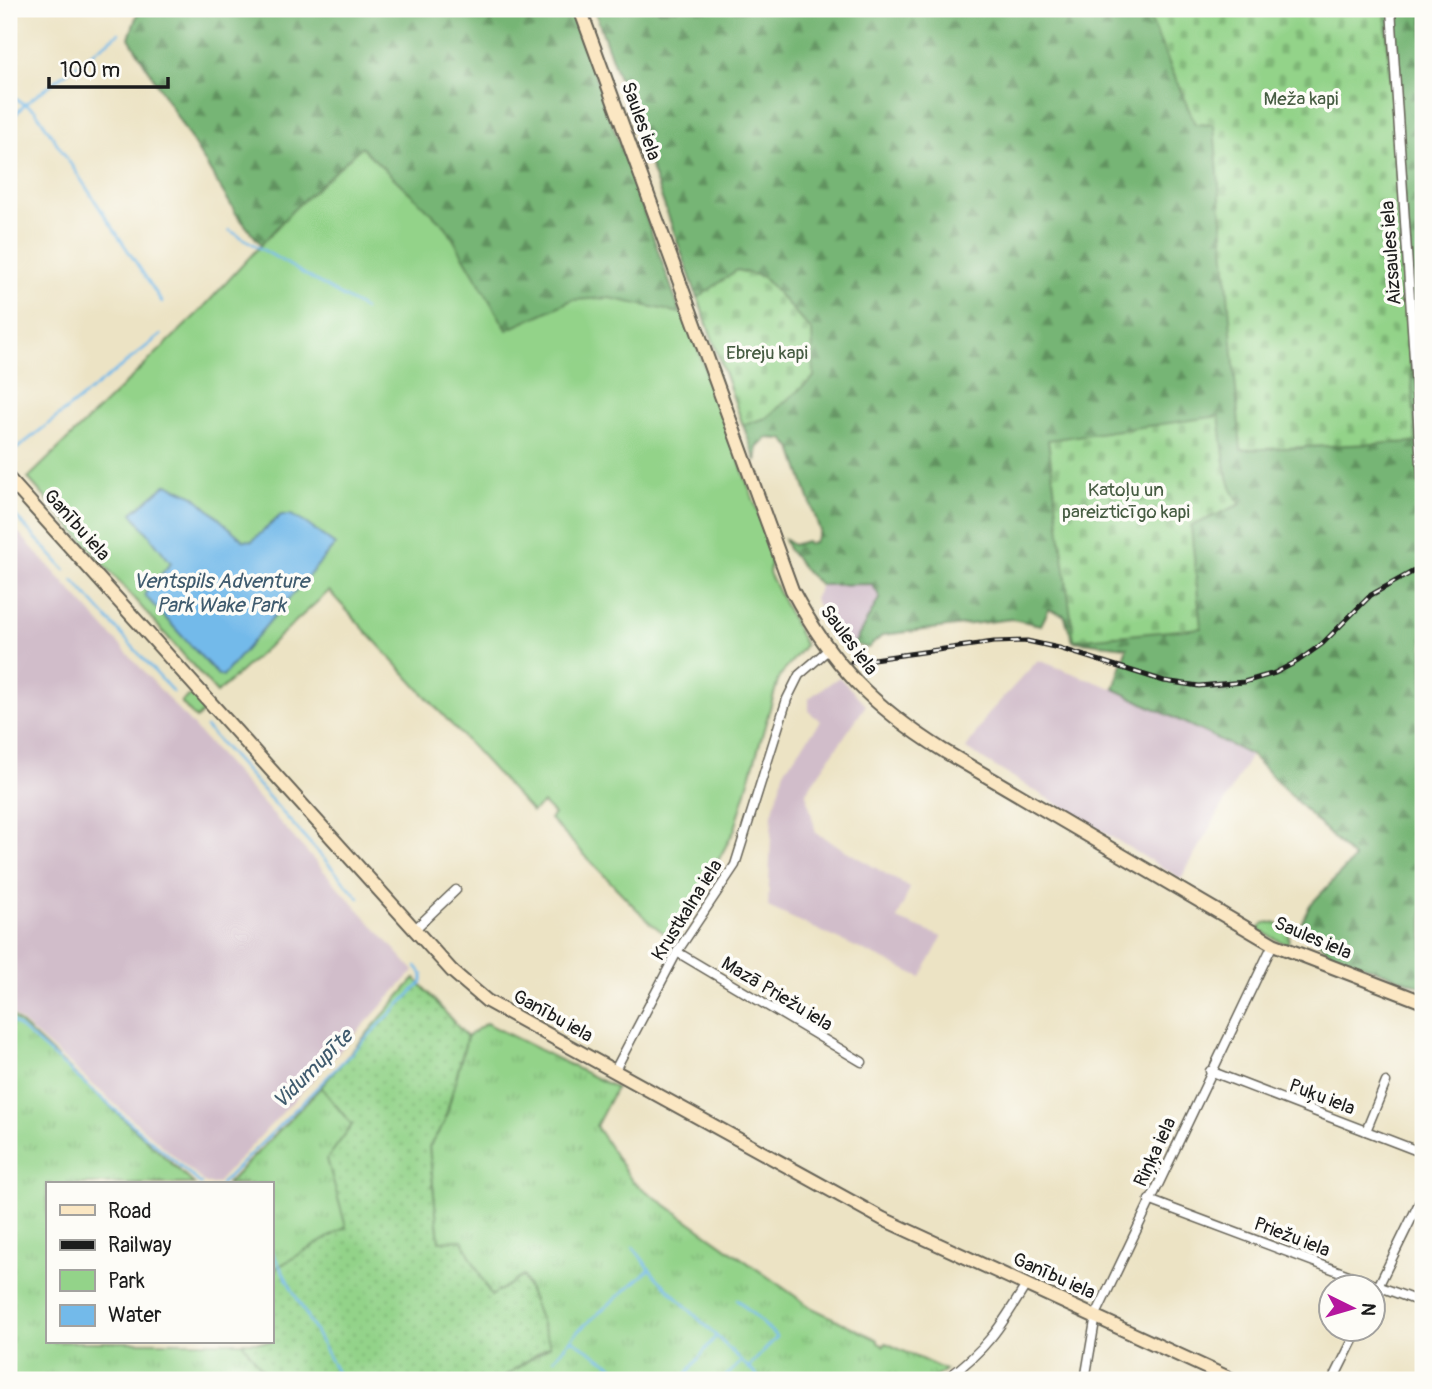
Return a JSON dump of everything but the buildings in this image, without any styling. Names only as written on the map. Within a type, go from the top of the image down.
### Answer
[{"type":"street","name":"Saules iela","points":[[580,9],[792,590],[828,650],[858,688],[902,725],[1273,944],[1423,1002]]},
{"type":"street","name":"Aizsaules iela","points":[[1391,9],[1423,495]]},
{"type":"street","name":"Ganību iela","points":[[9,479],[452,971],[487,1001],[883,1219],[1233,1380]]},
{"type":"street","name":"Krustkalna iela","points":[[614,1072],[677,953],[735,865],[787,699],[799,675],[828,650]]},
{"type":"street","points":[[415,929],[456,890]]},
{"type":"street","name":"Riņķa iela","points":[[1085,1380],[1096,1315],[1210,1071],[1273,944]]},
{"type":"street","name":"Mazā Priežu iela","points":[[677,953],[862,1062]]},
{"type":"street","name":"Puķu iela","points":[[1210,1071],[1423,1153]]},
{"type":"street","points":[[1366,1131],[1386,1082]]},
{"type":"street","points":[[1384,1274],[1423,1195]]},
{"type":"street","name":"Priežu iela","points":[[1149,1200],[1346,1274]]},
{"type":"street","points":[[945,1380],[974,1358],[998,1333],[1026,1285]]},
{"type":"street","name":"Priežu iela","points":[[1386,1289],[1423,1303]]},
{"type":"street","points":[[1333,1380],[1350,1344]]},
{"type":"shaded area","points":[[9,522],[414,971],[218,1182],[204,1182],[9,1011]]},
{"type":"shaded area","points":[[872,584],[880,597],[854,644],[841,645],[814,599],[821,585]]},
{"type":"shaded area","points":[[1038,660],[1138,698],[1251,755],[1181,879],[966,749],[988,714]]},
{"type":"shaded area","points":[[839,677],[866,705],[806,792],[816,833],[910,888],[897,919],[942,937],[921,977],[768,907],[772,814],[784,771],[821,721],[809,712],[809,698]]},
{"type":"green space","points":[[139,9],[571,9],[736,467],[332,332],[237,215],[129,38]]},
{"type":"green space","points":[[594,9],[1423,9],[1423,987],[1330,953],[1301,924],[1310,905],[1354,859],[1251,755],[1114,689],[1127,647],[1073,641],[1064,615],[1049,609],[1041,625],[1012,619],[883,635],[868,648],[854,644],[880,597],[872,584],[821,585],[808,574],[788,549],[784,539],[793,545],[806,541],[808,544],[814,542],[820,531],[792,448],[783,439],[767,438],[758,447],[756,461]]},
{"type":"green space","name":"Meža kapi","points":[[1146,9],[1385,9],[1416,442],[1241,450],[1214,125],[1195,124]]},
{"type":"green space","points":[[361,147],[446,227],[507,330],[572,300],[609,298],[685,314],[772,550],[769,573],[805,645],[779,677],[735,829],[675,941],[649,922],[550,819],[554,814],[543,803],[532,812],[329,591],[217,693],[28,478],[200,311],[292,211]]},
{"type":"green space","name":"Ebreju kapi","points":[[737,270],[763,277],[812,331],[814,377],[766,418],[743,425],[698,298]]},
{"type":"green space","name":"Katoļu un pareizticīgo kapi","points":[[1219,416],[1227,473],[1241,504],[1191,526],[1201,628],[1074,640],[1048,440]]},
{"type":"green space","points":[[189,696],[195,696],[204,704],[204,711],[196,719],[181,702]]},
{"type":"green space","points":[[1264,923],[1275,923],[1287,930],[1288,945],[1258,930]]},
{"type":"green space","points":[[415,978],[467,1037],[444,1123],[429,1147],[439,1241],[462,1240],[491,1296],[523,1276],[550,1345],[499,1380],[270,1380],[243,1344],[273,1344],[273,1270],[346,1227],[327,1159],[352,1125],[321,1087]]},
{"type":"green space","points":[[9,1013],[192,1182],[46,1182],[46,1344],[249,1344],[274,1380],[9,1380]]},
{"type":"green space","points":[[486,1023],[616,1088],[596,1126],[632,1181],[812,1308],[878,1340],[878,1343],[884,1346],[886,1343],[945,1370],[931,1380],[499,1380],[550,1346],[524,1277],[491,1296],[462,1241],[439,1242],[429,1147],[444,1123],[467,1037]]},
{"type":"green space","points":[[321,1087],[352,1125],[328,1159],[347,1227],[273,1270],[273,1182],[229,1182]]},
{"type":"water","name":"Ventspils Adventure Park Wake Park","points":[[167,484],[194,496],[243,540],[252,541],[281,515],[291,515],[335,545],[223,676],[218,675],[146,597],[145,593],[171,563],[132,513]]},
{"type":"waterway","points":[[9,122],[25,104],[119,33]]},
{"type":"waterway","points":[[9,95],[35,110],[162,302]]},
{"type":"waterway","points":[[229,230],[364,309]]},
{"type":"waterway","points":[[14,451],[161,335]]},
{"type":"waterway","points":[[12,512],[65,570]]},
{"type":"waterway","points":[[73,580],[173,692]]},
{"type":"waterway","points":[[206,727],[359,898]]},
{"type":"waterway","name":"Vidumupīte","points":[[223,1182],[422,982],[423,975],[416,966]]},
{"type":"waterway","points":[[9,1018],[199,1182]]},
{"type":"waterway","points":[[633,1247],[656,1277],[761,1380]]},
{"type":"waterway","name":"Vidumupīte","points":[[273,1254],[341,1380]]},
{"type":"waterway","points":[[554,1359],[578,1331],[650,1269]]},
{"type":"waterway","points":[[737,1299],[777,1337],[748,1368]]},
{"type":"waterway","points":[[682,1380],[716,1336]]},
{"type":"waterway","points":[[571,1339],[613,1366]]},
{"type":"waterway","points":[[722,1380],[742,1361]]},
{"type":"railway","points":[[852,662],[994,642],[1027,641],[1059,648],[1164,681],[1199,686],[1244,682],[1275,673],[1298,661],[1322,644],[1371,595],[1423,566]]}]
